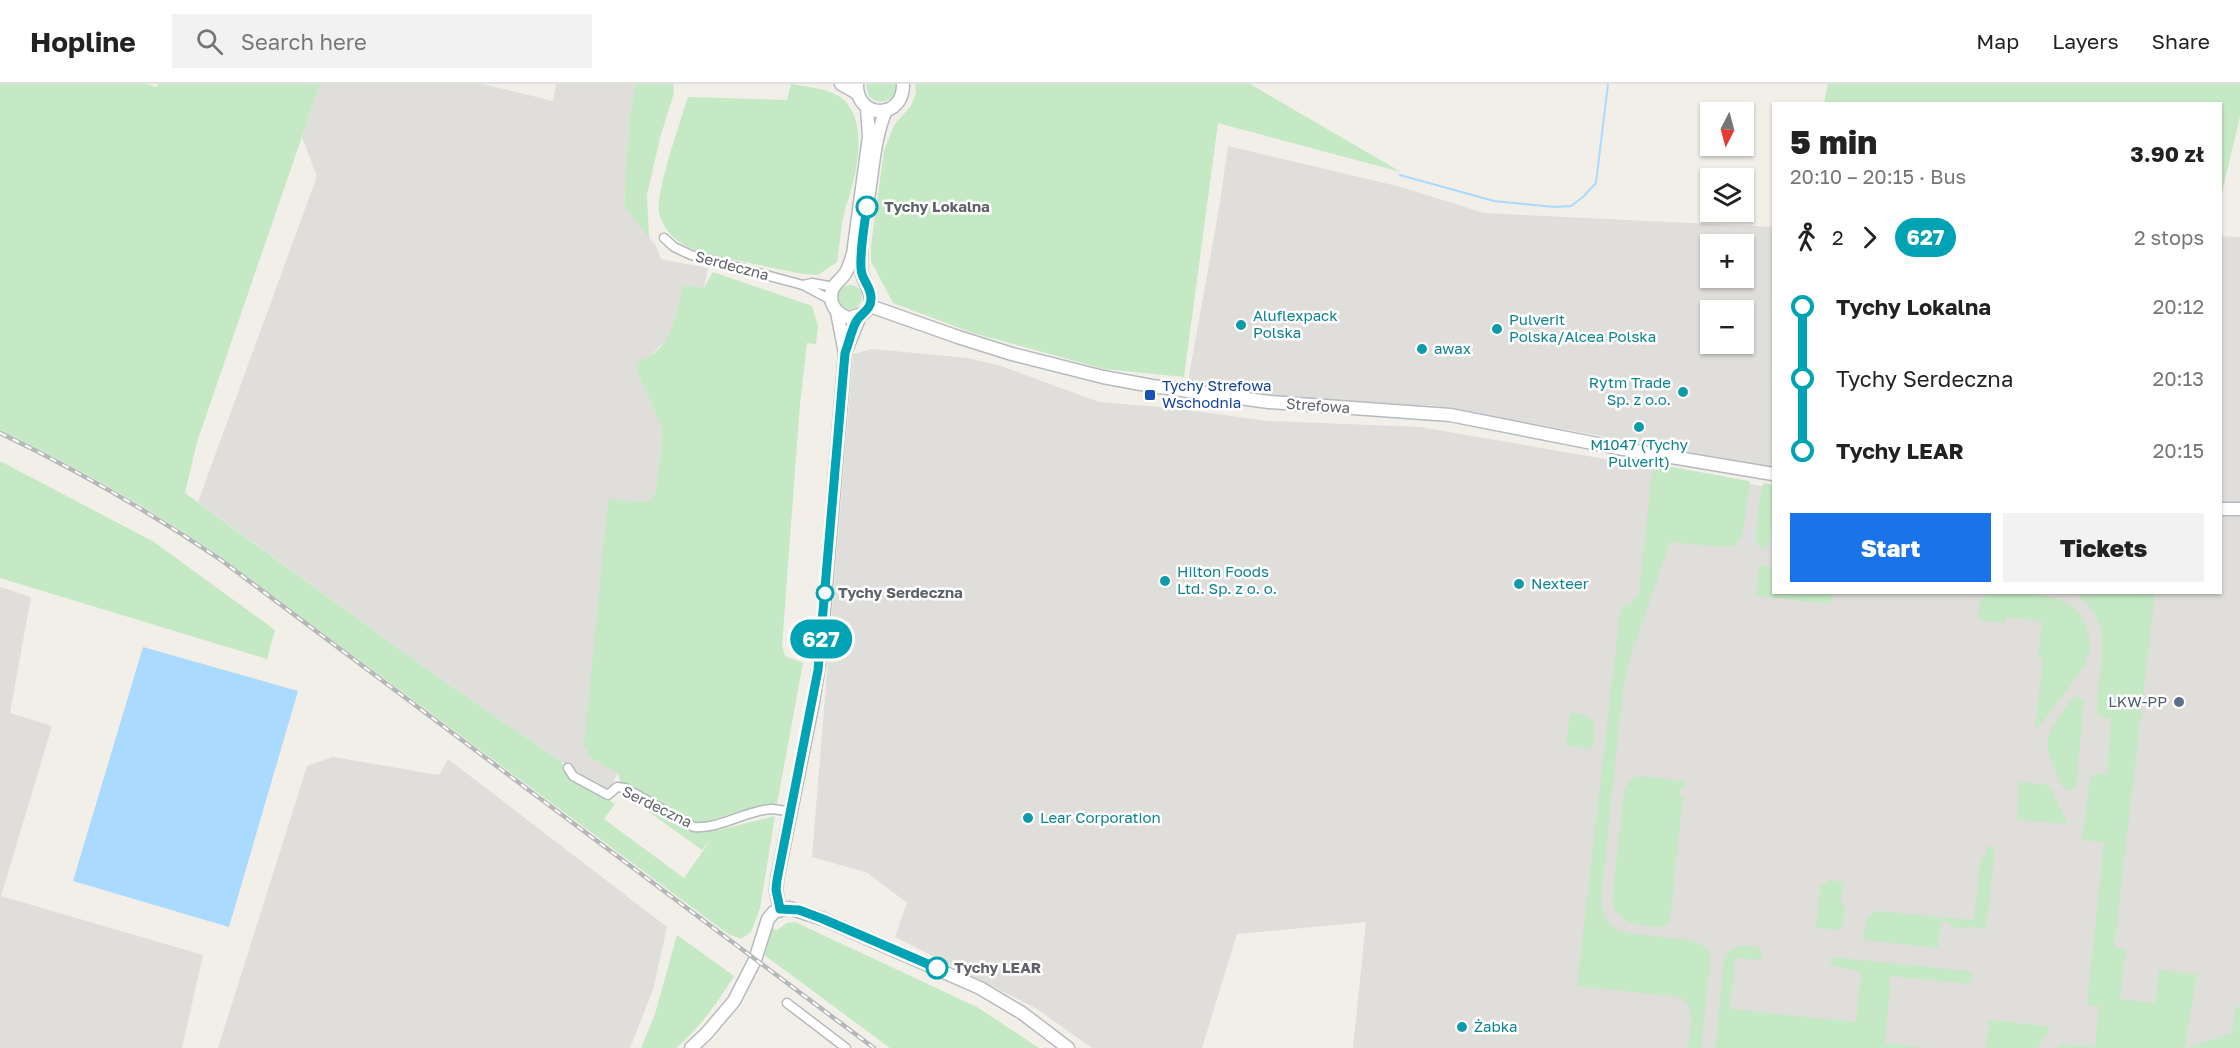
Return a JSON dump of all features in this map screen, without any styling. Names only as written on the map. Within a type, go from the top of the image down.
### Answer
[{"type":"street","points":[[831,300],[848,269],[853,254],[870,120],[867,107],[857,89],[841,84]]},
{"type":"street","points":[[867,107],[880,111],[892,108],[902,98],[903,84]]},
{"type":"street","points":[[845,353],[860,316],[870,306],[870,290],[863,281],[861,269],[863,234],[876,144],[886,110]]},
{"type":"street","name":"Serdeczna","points":[[664,238],[674,248],[691,255],[803,285]]},
{"type":"street","points":[[803,285],[838,284],[853,277],[863,281]]},
{"type":"street","points":[[780,909],[776,890],[818,670],[845,353],[837,312],[831,300],[803,285]]},
{"type":"street","name":"Strefowa","points":[[870,306],[1012,354],[1103,377],[1269,402],[1450,416],[1772,474]]},
{"type":"street","points":[[837,312],[846,317],[860,316]]},
{"type":"street","points":[[2222,509],[2240,509]]},
{"type":"street","name":"Serdeczna","points":[[568,768],[573,776],[608,795],[618,787],[625,788],[694,827],[707,828],[757,811],[773,809],[790,812]]},
{"type":"street","points":[[691,1048],[706,1034],[734,1000],[755,960],[768,920],[774,912],[780,909],[799,910],[823,919],[980,988],[1015,1009],[1068,1048]]},
{"type":"street","points":[[787,1003],[846,1048]]},
{"type":"shaded area","points":[[320,84],[483,84],[553,101],[556,84],[635,84],[629,121],[624,205],[656,246],[661,259],[708,268],[704,288],[683,285],[671,335],[636,370],[663,430],[656,491],[650,500],[643,502],[608,500],[589,751],[586,756],[618,773],[608,792],[576,774],[577,772],[442,680],[198,502],[317,176],[302,137]]},
{"type":"shaded area","points":[[1228,146],[1401,187],[1484,213],[1772,227],[1772,467],[1430,405],[1345,405],[1187,387]]},
{"type":"shaded area","points":[[2222,236],[2240,237],[2240,1040],[2206,1048],[1353,1048],[1366,922],[1237,934],[1202,1048],[1092,1048],[1037,1009],[895,937],[907,903],[868,873],[812,857],[853,354],[872,349],[968,358],[1001,366],[1099,402],[1181,409],[1267,421],[1420,427],[1772,488],[1772,594],[2222,594]]},
{"type":"shaded area","points":[[0,587],[31,597],[10,713],[52,726],[1,896],[203,955],[182,1048],[0,1048]]},
{"type":"shaded area","points":[[333,757],[439,775],[448,759],[667,927],[653,990],[630,1048],[218,1048],[307,766]]},
{"type":"green space","points":[[0,84],[146,84],[157,87],[158,84],[320,84],[197,442],[185,493],[442,680],[562,762],[571,778],[577,783],[615,804],[604,819],[684,878],[712,838],[702,850],[624,794],[618,773],[586,756],[589,751],[584,748],[608,499],[643,502],[650,500],[656,491],[663,430],[636,370],[637,361],[658,350],[665,341],[671,331],[683,285],[704,288],[713,272],[812,306],[818,326],[816,344],[807,343],[800,404],[782,646],[785,656],[803,663],[777,804],[759,805],[704,823],[719,830],[775,816],[760,908],[751,932],[741,939],[728,934],[222,558],[86,474],[0,431]]},
{"type":"green space","points":[[635,84],[673,84],[674,93],[660,138],[647,195],[649,238],[624,205],[629,121]]},
{"type":"green space","points":[[791,84],[835,94],[850,107],[855,119],[858,134],[857,165],[843,219],[837,262],[818,275],[803,274],[718,257],[681,243],[664,225],[659,212],[659,203],[669,156],[688,97],[787,100]]},
{"type":"green space","points":[[866,84],[897,84],[891,98],[883,102],[869,97]]},
{"type":"green space","points":[[915,84],[1250,84],[1401,172],[1218,123],[1184,377],[1104,369],[973,333],[893,303],[871,261],[871,246],[884,151],[894,125],[911,106],[916,93]]},
{"type":"green space","points":[[1828,84],[2240,84],[2240,116],[2222,192],[2222,102],[1824,102]]},
{"type":"green space","points":[[850,285],[859,288],[862,297],[859,306],[850,309],[841,306],[838,297],[841,288]]},
{"type":"green space","points":[[0,461],[154,542],[275,630],[267,659],[0,578]]},
{"type":"green space","points":[[1656,464],[1750,483],[1742,536],[1735,546],[1720,547],[1670,542],[1630,659],[1623,690],[1602,889],[1604,913],[1609,923],[1619,932],[1687,940],[1697,942],[1708,949],[1710,963],[1701,1048],[1688,1048],[1691,1013],[1686,1002],[1680,997],[1577,986],[1620,612],[1622,607],[1633,602],[1639,592],[1652,473]]},
{"type":"green space","points":[[1764,483],[1772,485],[1772,528],[1769,547],[1764,549],[1757,545],[1756,532]]},
{"type":"green space","points":[[1759,565],[1772,567],[1772,594],[1832,594],[1831,604],[1756,596]]},
{"type":"green space","points":[[1986,594],[2042,595],[2072,606],[2082,617],[2088,633],[2090,654],[2087,654],[2086,664],[2038,728],[2035,727],[2043,659],[2038,658],[2042,621],[2006,617],[2005,623],[1978,620],[1980,601]]},
{"type":"green space","points":[[2076,594],[2155,594],[2114,948],[2126,949],[2120,999],[2155,1003],[2159,970],[2197,974],[2185,1048],[2057,1048],[2060,1044],[2095,1047],[2099,1006],[2087,1005],[2104,842],[2082,840],[2090,778],[2096,774],[2107,774],[2111,719],[2100,717],[2097,711],[2101,633],[2097,619],[2089,606]]},
{"type":"green space","points":[[2077,696],[2084,700],[2084,704],[2076,786],[2070,791],[2063,788],[2051,760],[2048,742],[2054,724],[2072,699]]},
{"type":"green space","points":[[1570,713],[1586,716],[1593,722],[1595,732],[1593,748],[1566,746]]},
{"type":"green space","points":[[1640,776],[1685,781],[1684,789],[1679,789],[1679,795],[1683,796],[1670,920],[1668,925],[1663,927],[1639,925],[1627,921],[1616,911],[1612,903],[1624,790],[1632,778]]},
{"type":"green space","points":[[2019,782],[2049,785],[2068,824],[2017,820]]},
{"type":"green space","points":[[1987,846],[1995,847],[1986,930],[1970,926],[1969,929],[1953,927],[1948,921],[1941,921],[1938,948],[1864,940],[1868,919],[1870,915],[1878,911],[1974,920],[1981,856],[1986,856]]},
{"type":"green space","points":[[1827,880],[1844,882],[1842,898],[1839,902],[1845,906],[1843,927],[1839,930],[1816,928],[1821,884],[1827,885]]},
{"type":"green space","points":[[795,922],[977,1007],[1039,1048],[890,1048],[763,954],[772,928],[777,930],[787,923]]},
{"type":"green space","points":[[677,935],[734,976],[708,1015],[676,1048],[641,1048],[655,1014]]},
{"type":"green space","points":[[1739,946],[1757,947],[1763,954],[1759,960],[1735,958],[1730,1009],[1856,1022],[1861,971],[1832,966],[1830,961],[1833,957],[1968,971],[1973,976],[1970,984],[1891,976],[1885,1043],[1925,1048],[1715,1048],[1725,954]]},
{"type":"green space","points":[[2240,1006],[2240,1048],[2186,1048],[2232,1033],[2236,1007]]},
{"type":"green space","points":[[1989,1020],[2051,1027],[2037,1048],[1986,1048]]},
{"type":"water","points":[[143,647],[298,691],[229,927],[73,881]]},
{"type":"waterway","points":[[1400,175],[1494,201],[1555,207],[1571,206],[1596,183],[1608,84]]},
{"type":"railway","points":[[0,433],[113,492],[221,560],[874,1048]]},
{"type":"bus line","name":"627","points":[[867,207],[861,247],[861,269],[863,281],[872,295],[870,306],[855,324],[845,353],[818,670],[776,890],[780,909],[799,910],[823,919],[937,968]]},
{"type":"place","name":"Tychy Lokalna","points":[[867,207]]},
{"type":"place","name":"Aluflexpack Polska","points":[[1241,325]]},
{"type":"place","name":"Pulverit Polska/Alcea Polska","points":[[1497,329]]},
{"type":"place","name":"awax","points":[[1422,349]]},
{"type":"place","name":"Rytm Trade Sp. z o.o.","points":[[1683,392]]},
{"type":"place","name":"Tychy Strefowa Wschodnia","points":[[1150,395]]},
{"type":"place","name":"M1047 (Tychy Pulverit)","points":[[1639,427]]},
{"type":"place","name":"Hilton Foods Ltd. Sp. z o. o.","points":[[1165,581]]},
{"type":"place","name":"Nexteer","points":[[1519,584]]},
{"type":"place","name":"Tychy Serdeczna","points":[[825,593]]},
{"type":"place","name":"LKW-PP","points":[[2179,702]]},
{"type":"place","name":"Lear Corporation","points":[[1028,818]]},
{"type":"place","name":"Tychy LEAR","points":[[937,968]]},
{"type":"place","name":"Żabka","points":[[1462,1027]]}]
